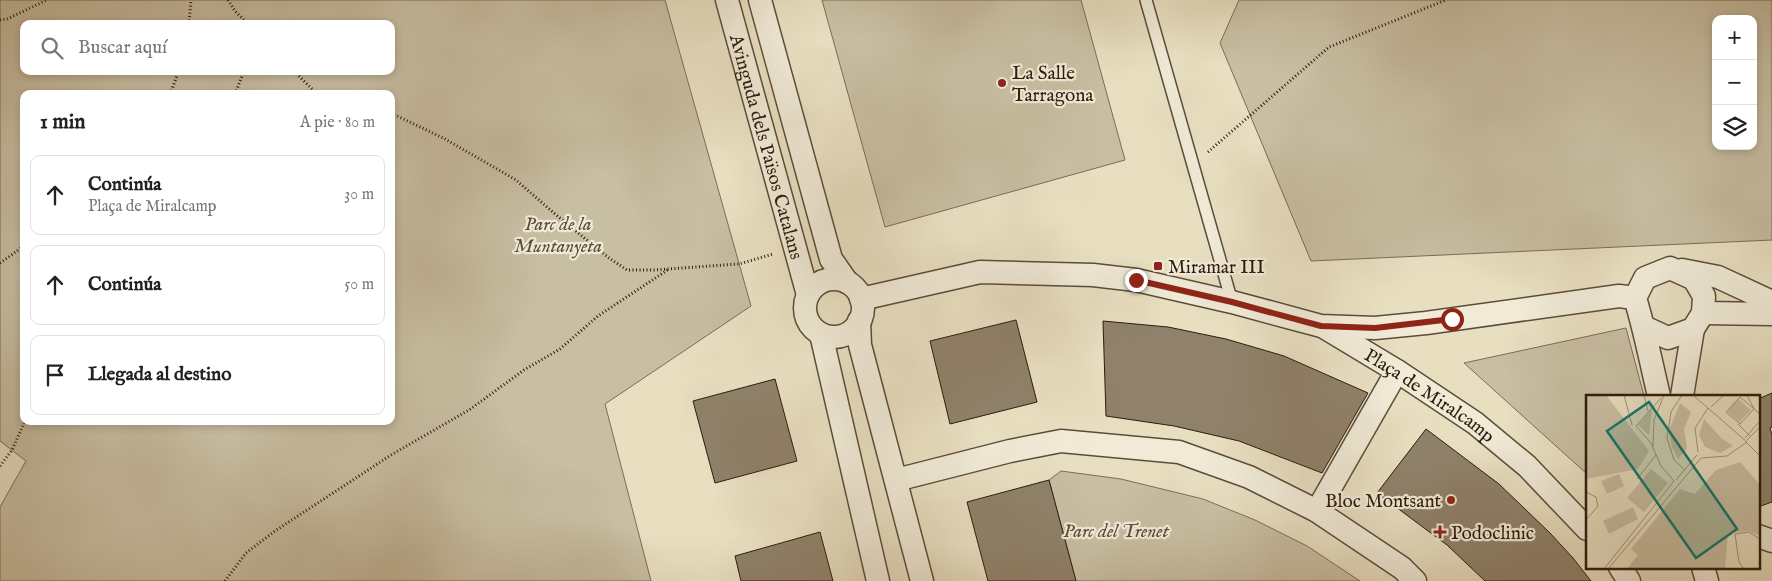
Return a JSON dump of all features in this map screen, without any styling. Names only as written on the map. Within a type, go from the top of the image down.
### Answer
[{"type":"street","name":"Avinguda dels Països Catalans","points":[[726,0],[808,295]]},
{"type":"street","name":"Avinguda dels Països Catalans","points":[[760,0],[831,260],[856,301]]},
{"type":"street","points":[[1670,268],[1694,278],[1704,296],[1682,395]]},
{"type":"street","points":[[1660,395],[1649,357],[1644,327],[1635,298],[1645,278],[1670,268],[1718,277],[1772,302]]},
{"type":"street","points":[[856,301],[980,272],[1093,274],[1136,280],[1232,302],[1321,326]]},
{"type":"street","points":[[856,301],[854,328],[838,336],[821,334],[813,329],[805,313],[805,304],[813,288],[821,282],[829,280],[839,280],[856,301],[860,345],[922,581]]},
{"type":"street","name":"Plaça de Miralcamp","points":[[1321,326],[1375,328],[1619,296],[1635,298]]},
{"type":"street","points":[[1644,327],[1668,338],[1698,321],[1772,314]]},
{"type":"street","name":"Plaça de Miralcamp","points":[[1321,326],[1397,371],[1475,423],[1527,466],[1586,528]]},
{"type":"street","points":[[821,334],[878,581]]},
{"type":"street","points":[[1317,511],[1397,371]]},
{"type":"street","points":[[896,480],[1010,451],[1061,441],[1178,452],[1249,477],[1317,511],[1402,568],[1415,581]]},
{"type":"street","points":[[1760,537],[1772,541]]},
{"type":"street","points":[[1621,568],[1629,581]]},
{"type":"street","points":[[1703,568],[1706,581]]},
{"type":"lane","points":[[1146,0],[1232,302]]},
{"type":"path","points":[[0,20],[7,19],[47,0]]},
{"type":"path","points":[[189,20],[190,0]]},
{"type":"path","points":[[228,0],[244,20]]},
{"type":"path","points":[[1193,165],[1329,47],[1446,0]]},
{"type":"path","points":[[172,90],[177,75]]},
{"type":"path","points":[[236,90],[242,75]]},
{"type":"path","points":[[298,75],[313,90]]},
{"type":"path","points":[[395,115],[445,139],[516,180],[609,258],[627,270],[739,264],[795,247]]},
{"type":"path","points":[[0,264],[20,249]]},
{"type":"path","points":[[225,581],[246,552],[275,531],[391,455],[469,410],[524,370],[560,349],[598,316],[669,269]]},
{"type":"path","points":[[0,466],[12,450],[23,425]]},
{"type":"green space","name":"Parc de la Muntanyeta","points":[[0,0],[665,0],[751,306],[605,404],[651,581],[0,581],[0,507],[26,461],[0,441]]},
{"type":"green space","name":"La Salle Tarragona","points":[[822,0],[1081,0],[1125,160],[885,227]]},
{"type":"green space","points":[[1239,0],[1772,0],[1772,240],[1311,261],[1220,43]]},
{"type":"green space","points":[[1626,328],[1644,395],[1586,395],[1586,473],[1464,363]]},
{"type":"green space","name":"Parc del Trenet","points":[[1061,471],[1121,479],[1203,499],[1255,520],[1307,546],[1360,581],[1076,581],[1049,480]]},
{"type":"building","points":[[1016,320],[1037,402],[950,424],[930,341]]},
{"type":"building","points":[[1103,321],[1168,327],[1226,339],[1284,356],[1368,393],[1322,473],[1239,441],[1174,426],[1106,416]]},
{"type":"building","points":[[775,379],[797,461],[715,483],[693,401]]},
{"type":"building","points":[[1772,393],[1772,427],[1770,428],[1772,435],[1772,502],[1760,506],[1760,398]]},
{"type":"building","name":"Bloc Montsant","points":[[1426,429],[1499,484],[1550,533],[1591,581],[1485,581],[1447,545],[1377,493]]},
{"type":"building","points":[[1049,480],[1076,581],[988,581],[967,502]]},
{"type":"building","points":[[820,532],[833,581],[741,581],[735,556]]},
{"type":"place","name":"La Salle Tarragona","points":[[1002,83]]},
{"type":"place","name":"Miramar III","points":[[1158,266]]},
{"type":"place","name":"Bloc Montsant","points":[[1451,500]]},
{"type":"place","name":"Podoclinic","points":[[1440,532]]},
{"type":"route","points":[[1136,280],[1232,302],[1321,326],[1375,328],[1452,319]]}]
